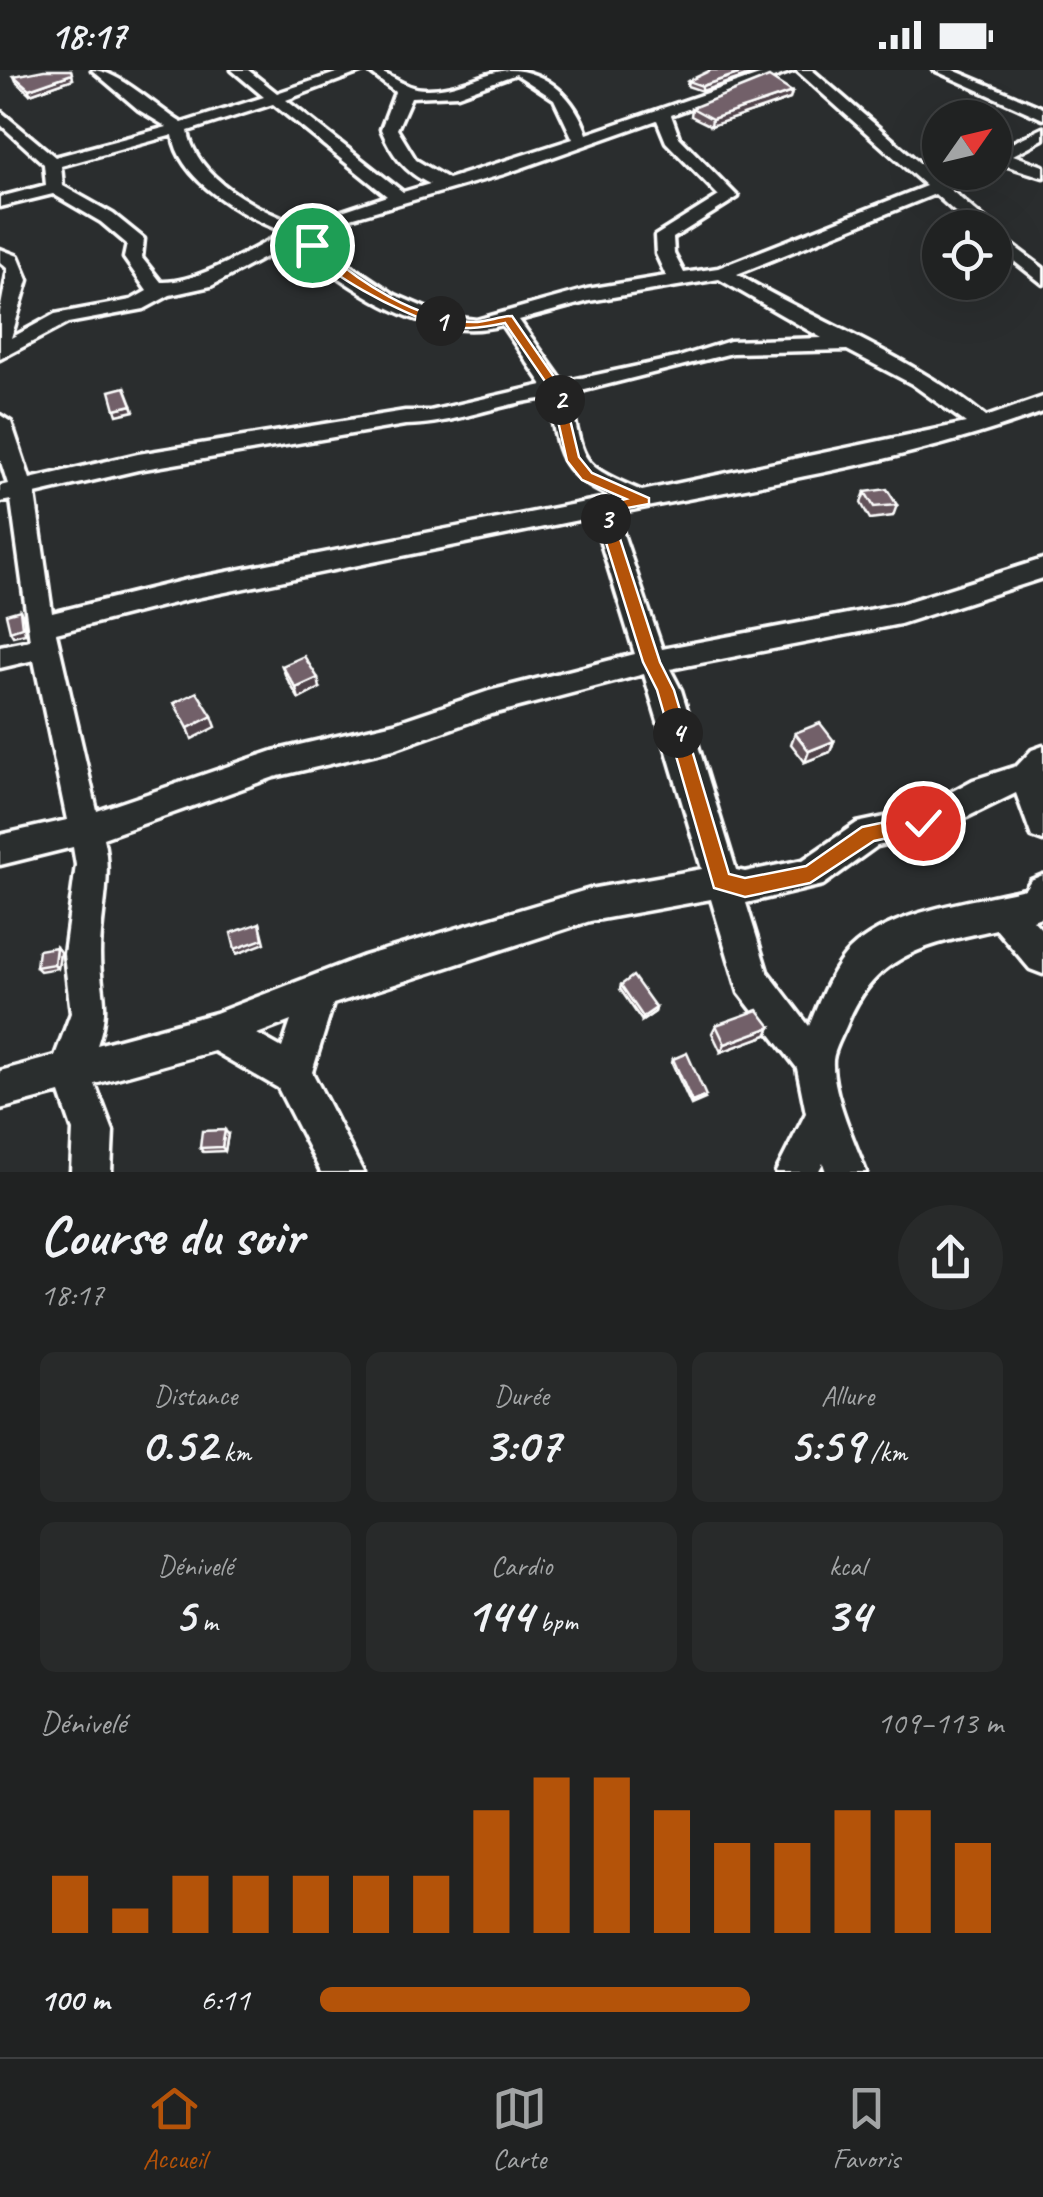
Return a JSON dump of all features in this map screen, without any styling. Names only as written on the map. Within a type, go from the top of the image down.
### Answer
[{"type":"street","points":[[99,70],[144,107],[180,128]]},
{"type":"street","points":[[239,70],[399,197]]},
{"type":"street","points":[[52,163],[180,128],[359,70]]},
{"type":"street","points":[[374,70],[402,90],[460,90],[494,82],[516,70],[567,101],[580,120],[582,139]]},
{"type":"street","points":[[3,314],[62,318],[137,305],[166,290],[204,282],[295,234],[399,197],[518,164],[788,70]]},
{"type":"street","points":[[802,70],[922,173]]},
{"type":"street","points":[[940,70],[1043,114]]},
{"type":"street","points":[[402,90],[404,98],[390,129],[401,158],[407,166],[445,184]]},
{"type":"street","points":[[662,112],[672,140],[729,196],[716,208],[679,222],[664,236],[665,254],[677,279]]},
{"type":"street","points":[[0,116],[52,163],[55,188]]},
{"type":"street","points":[[180,128],[183,152],[207,176],[263,217],[312,245],[332,264],[388,299],[440,321],[476,326],[588,296],[722,273],[922,188]]},
{"type":"street","points":[[1012,149],[1043,134]]},
{"type":"street","points":[[0,146],[24,140]]},
{"type":"street","points":[[1012,161],[1043,172]]},
{"type":"street","points":[[0,202],[55,188],[107,218],[137,243],[133,258],[136,265],[156,288],[166,290]]},
{"type":"street","points":[[942,190],[964,210]]},
{"type":"street","points":[[1012,252],[1043,278]]},
{"type":"street","points":[[0,255],[14,263],[20,278],[3,314],[0,340]]},
{"type":"street","points":[[722,273],[848,344],[899,363],[940,388],[983,426]]},
{"type":"street","points":[[0,353],[62,318]]},
{"type":"street","points":[[508,319],[557,390],[572,458],[587,477],[644,501]]},
{"type":"street","points":[[11,492],[138,462],[404,418],[430,418],[514,394],[557,390],[730,348],[848,344]]},
{"type":"street","points":[[0,656],[44,637],[186,590],[644,501],[983,426],[1043,404]]},
{"type":"street","points":[[0,422],[11,492],[93,864],[82,954],[89,1013],[70,1068],[92,1130],[91,1172]]},
{"type":"street","points":[[602,507],[652,662],[666,690],[752,980],[780,1021],[814,1059],[826,1116],[846,1172]]},
{"type":"street","points":[[0,850],[85,830],[273,764],[394,736],[489,703],[652,662],[900,614],[1043,568]]},
{"type":"street","points":[[0,1090],[70,1068],[138,1056],[216,1032],[318,992],[590,905],[721,881],[745,888],[810,874],[869,833],[923,823],[1035,768],[1043,827]]},
{"type":"street","points":[[814,1059],[863,962],[906,940],[958,921],[1036,903],[1043,891]]},
{"type":"street","points":[[1004,912],[1043,957]]},
{"type":"street","points":[[292,1074],[318,992]]},
{"type":"street","points":[[216,1032],[292,1074],[343,1172]]},
{"type":"street","points":[[796,1172],[826,1116]]},
{"type":"building","points":[[71,70],[72,74],[29,89],[14,76]]},
{"type":"building","points":[[711,70],[749,70],[702,86],[688,81]]},
{"type":"building","points":[[769,77],[792,92],[712,119],[692,108]]},
{"type":"building","points":[[125,387],[132,405],[115,409],[110,391]]},
{"type":"building","points":[[887,489],[897,505],[874,507],[865,492]]},
{"type":"building","points":[[20,610],[22,627],[10,631],[6,614]]},
{"type":"building","points":[[304,656],[318,678],[296,688],[282,666]]},
{"type":"building","points":[[197,692],[212,716],[188,728],[174,703]]},
{"type":"building","points":[[820,723],[834,741],[809,751],[795,733]]},
{"type":"building","points":[[260,923],[263,939],[235,949],[231,933]]},
{"type":"building","points":[[56,947],[54,964],[36,967],[38,950]]},
{"type":"building","points":[[633,976],[656,1008],[643,1017],[621,985]]},
{"type":"building","points":[[758,1010],[771,1027],[725,1044],[716,1025]]},
{"type":"building","points":[[687,1053],[706,1096],[692,1102],[673,1059]]},
{"type":"building","points":[[225,1130],[222,1147],[200,1148],[202,1131]]},
{"type":"route","points":[[312,245],[332,264],[388,299],[440,321],[476,326],[508,319],[557,390],[572,458],[587,477],[644,501],[602,507],[652,662],[666,690],[721,881],[745,888],[810,874],[869,833],[923,823]]}]
